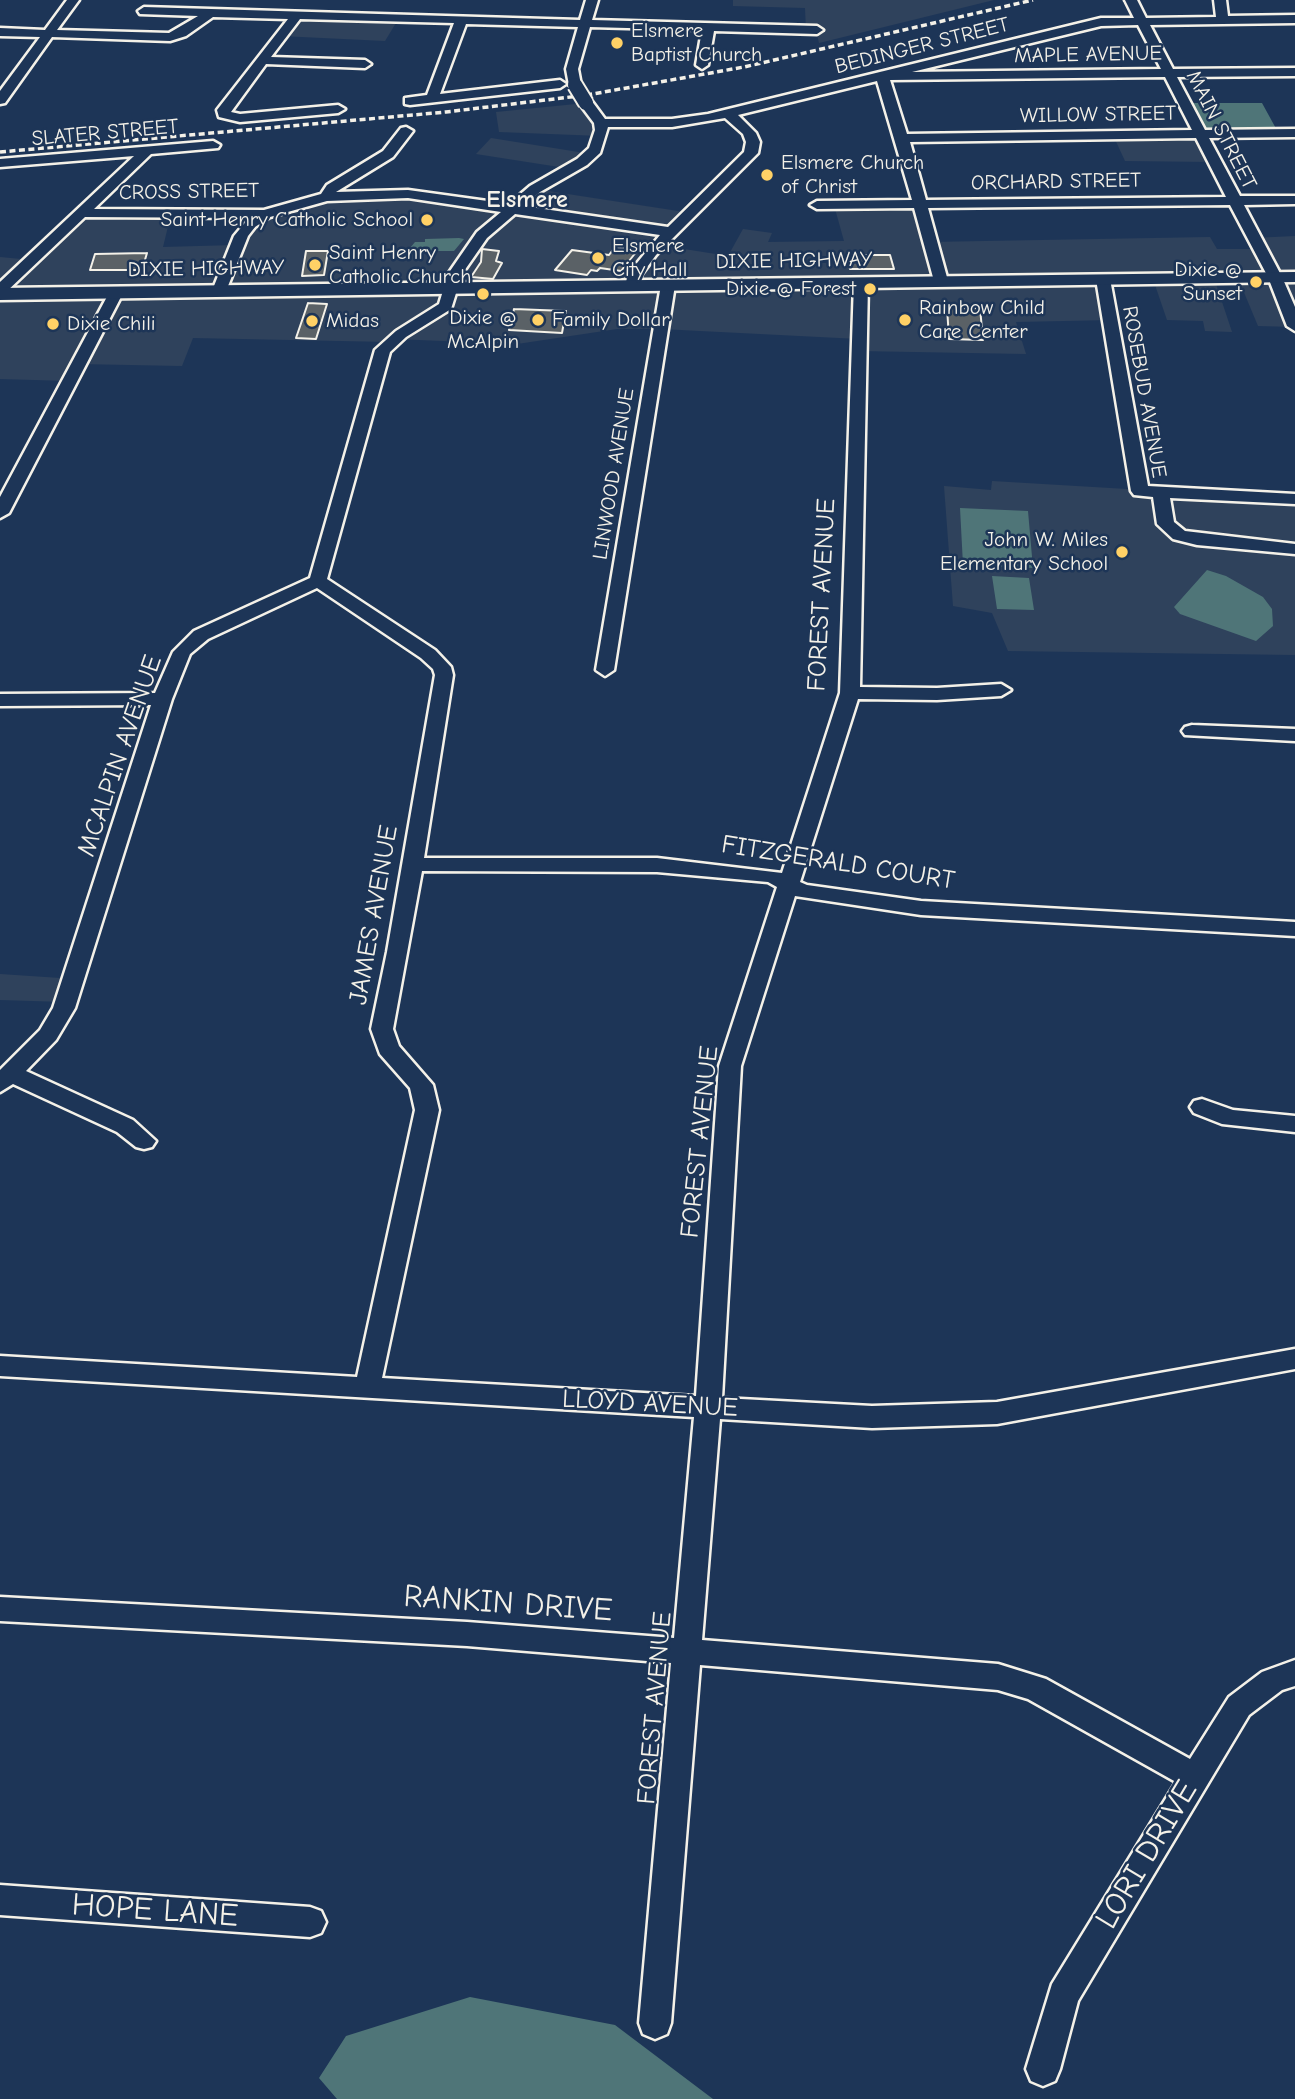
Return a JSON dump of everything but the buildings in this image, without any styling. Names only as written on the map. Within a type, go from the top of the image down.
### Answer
[{"type":"main road","name":"DIXIE HIGHWAY","points":[[0,292],[116,293],[1295,277]]},
{"type":"street","points":[[2,93],[73,0]]},
{"type":"street","points":[[318,581],[383,350],[401,334],[441,310],[449,300],[455,275],[469,250],[482,235],[535,189],[582,162],[595,150],[601,136],[601,123],[575,85],[572,69],[592,0]]},
{"type":"street","name":"MAIN STREET","points":[[1131,0],[1275,277],[1295,326]]},
{"type":"street","points":[[1220,0],[1220,14],[1224,20]]},
{"type":"street","points":[[144,11],[817,30]]},
{"type":"street","points":[[0,32],[170,37],[182,33],[212,12]]},
{"type":"street","name":"BEDINGER STREET","points":[[601,123],[672,123],[727,113],[1101,22],[1224,20],[1265,14],[1293,22]]},
{"type":"street","points":[[297,15],[224,110],[228,116],[240,118],[338,109]]},
{"type":"street","points":[[432,99],[461,20]]},
{"type":"street","points":[[702,65],[709,27]]},
{"type":"street","points":[[262,60],[365,64]]},
{"type":"street","name":"MAPLE AVENUE","points":[[882,76],[1295,72]]},
{"type":"street","points":[[882,76],[941,281]]},
{"type":"street","points":[[410,101],[560,84]]},
{"type":"street","points":[[632,286],[635,274],[671,232],[751,153],[749,132],[727,113]]},
{"type":"street","points":[[326,197],[332,188],[388,153],[406,131]]},
{"type":"street","name":"WILLOW STREET","points":[[902,138],[1295,133]]},
{"type":"street","name":"SLATER STREET","points":[[0,163],[213,145]]},
{"type":"street","points":[[0,292],[148,150]]},
{"type":"street","name":"CROSS STREET","points":[[81,213],[265,214],[326,197],[415,195],[671,232]]},
{"type":"street","name":"ORCHARD STREET","points":[[817,205],[1295,201]]},
{"type":"street","points":[[219,291],[241,236],[250,224],[265,214]]},
{"type":"street","name":"ROSEBUD AVENUE","points":[[1103,279],[1140,491],[1161,492]]},
{"type":"street","name":"FOREST AVENUE","points":[[655,2023],[708,1406],[730,1066],[850,693],[861,283]]},
{"type":"street","name":"LINWOOD AVENUE","points":[[605,670],[668,285]]},
{"type":"street","points":[[0,513],[116,293]]},
{"type":"street","points":[[1295,499],[1161,492],[1166,524],[1179,535],[1197,540],[1295,549]]},
{"type":"street","name":"MCALPIN AVENUE","points":[[5,1079],[48,1035],[58,1021],[71,991],[162,699],[187,645],[201,635],[318,581]]},
{"type":"street","name":"JAMES AVENUE","points":[[318,581],[428,654],[442,667],[444,675],[382,1029],[388,1049],[421,1085],[428,1110],[367,1389]]},
{"type":"street","points":[[850,693],[937,694],[1001,690]]},
{"type":"street","points":[[0,700],[162,699]]},
{"type":"street","points":[[1192,731],[1295,735]]},
{"type":"street","name":"FITZGERALD COURT","points":[[413,864],[657,865],[772,876],[802,891],[950,911],[1295,929]]},
{"type":"street","points":[[5,1079],[125,1126],[144,1141]]},
{"type":"street","points":[[1202,1107],[1230,1118],[1295,1124]]},
{"type":"street","name":"LLOYD AVENUE","points":[[0,1366],[872,1417],[996,1413],[1295,1359]]},
{"type":"street","name":"RANKIN DRIVE","points":[[0,1609],[467,1634],[688,1654],[999,1677],[1036,1688],[1195,1777]]},
{"type":"street","name":"LORI DRIVE","points":[[1043,2069],[1063,1995],[1239,1706],[1272,1681],[1295,1673]]},
{"type":"street","name":"HOPE LANE","points":[[0,1900],[310,1922]]},
{"type":"shaded area","points":[[733,0],[994,0],[819,43],[816,30],[806,30],[805,8],[733,6]]},
{"type":"shaded area","points":[[297,15],[399,18],[385,41],[281,36]]},
{"type":"shaded area","points":[[586,103],[601,136],[499,132],[496,112]]},
{"type":"shaded area","points":[[1200,134],[1214,162],[1125,161],[1113,135]]},
{"type":"shaded area","points":[[491,138],[591,154],[572,169],[476,154]]},
{"type":"shaded area","points":[[535,189],[691,213],[659,245],[728,256],[743,229],[772,233],[768,242],[844,241],[834,205],[920,205],[930,242],[1210,237],[1217,249],[1258,249],[1253,238],[1295,236],[1295,327],[1258,326],[1238,278],[1214,278],[1232,332],[1205,331],[1203,321],[1167,320],[1153,279],[1104,279],[1111,320],[1016,322],[1026,354],[859,351],[859,339],[661,329],[617,329],[517,344],[394,339],[390,342],[193,338],[182,366],[79,364],[69,381],[0,379],[0,257],[31,260],[81,213],[171,214],[163,247],[236,245],[250,224],[308,200],[408,194],[514,209]]},
{"type":"shaded area","name":"John W. Miles Elementary School","points":[[992,481],[1295,499],[1295,655],[1008,651],[992,613],[953,606],[944,486],[991,490]]},
{"type":"shaded area","points":[[0,974],[75,979],[66,1002],[0,1000]]},
{"type":"green space","points":[[1184,103],[1262,103],[1279,134],[1200,134]]},
{"type":"green space","points":[[425,239],[464,239],[454,251],[411,251],[410,248],[415,242],[425,242]]},
{"type":"green space","points":[[960,508],[1028,511],[1033,568],[963,565]]},
{"type":"green space","points":[[1207,570],[1226,576],[1263,597],[1272,609],[1273,626],[1256,641],[1180,614],[1174,607]]},
{"type":"green space","points":[[992,576],[1029,578],[1034,610],[997,609]]},
{"type":"green space","points":[[470,1997],[615,2025],[713,2099],[337,2099],[319,2078],[346,2036]]},
{"type":"railway","points":[[0,152],[446,112],[587,95],[744,67],[1033,0]]},
{"type":"place","name":"Elsmere Baptist Church","points":[[617,43]]},
{"type":"place","name":"Elsmere Church of Christ","points":[[767,175]]},
{"type":"place","name":"Saint Henry Catholic School","points":[[427,220]]},
{"type":"place","name":"Elsmere City Hall","points":[[598,258]]},
{"type":"place","name":"Saint Henry Catholic Church","points":[[315,265]]},
{"type":"place","name":"Dixie @ Sunset","points":[[1256,282]]},
{"type":"place","name":"Dixie @ Forest","points":[[870,289]]},
{"type":"place","name":"Dixie @ McAlpin","points":[[483,294]]},
{"type":"place","name":"Family Dollar","points":[[538,320]]},
{"type":"place","name":"Rainbow Child Care Center","points":[[905,320]]},
{"type":"place","name":"Midas","points":[[312,321]]},
{"type":"place","name":"Dixie Chili","points":[[53,324]]},
{"type":"place","name":"John W. Miles Elementary School","points":[[1122,552]]},
{"type":"district","name":"Elsmere","points":[[527,200]]}]
